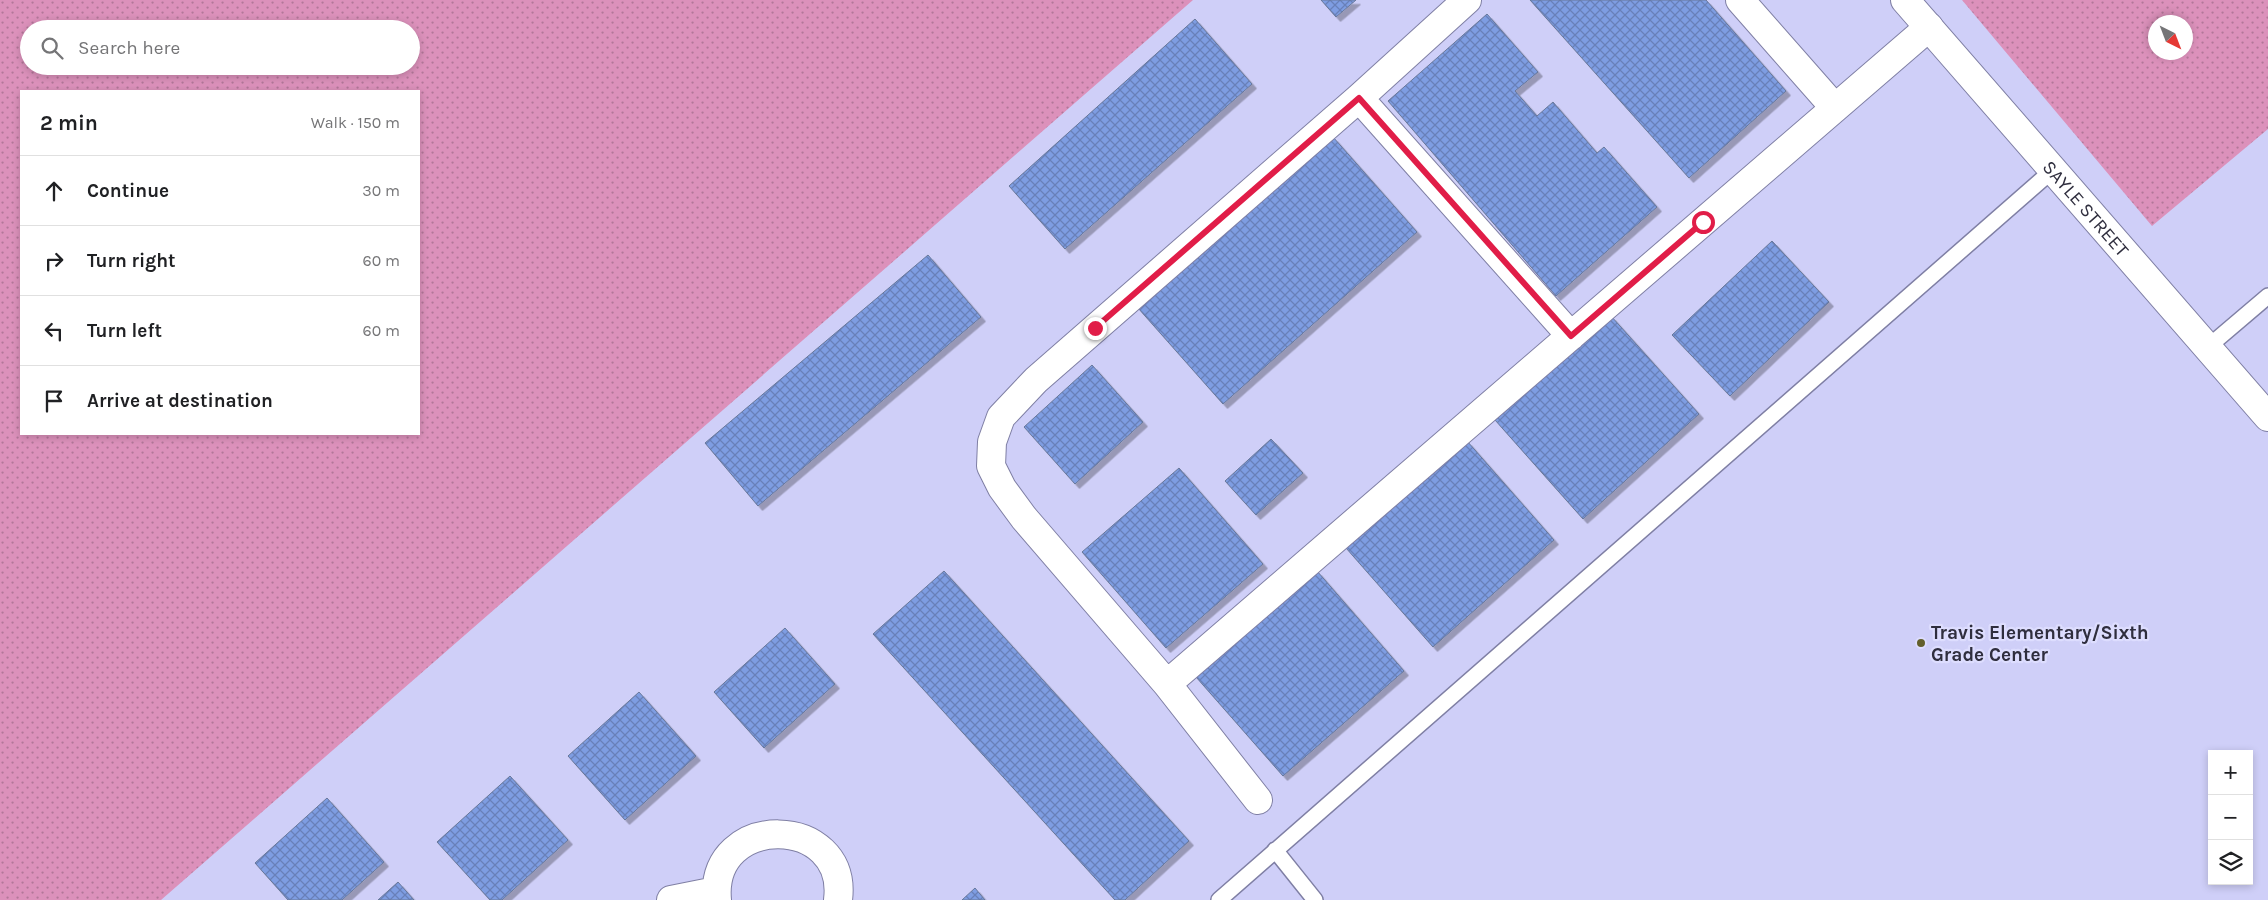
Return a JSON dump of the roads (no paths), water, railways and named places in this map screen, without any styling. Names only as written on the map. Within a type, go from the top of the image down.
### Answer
[{"type":"street","points":[[1258,800],[1167,684],[1024,518],[1002,488],[991,466],[992,442],[1001,416],[1036,380],[1359,98],[1466,0]]},
{"type":"street","points":[[1740,0],[1835,108]]},
{"type":"street","name":"SAYLE STREET","points":[[1905,0],[2268,417]]},
{"type":"street","points":[[1167,684],[1929,27]]},
{"type":"street","points":[[1359,98],[1571,336]]},
{"type":"street","points":[[671,900],[717,895],[721,870],[732,853],[748,840],[767,834],[788,834],[808,840],[824,853],[835,871],[839,891],[838,900]]},
{"type":"lane","points":[[1219,900],[2054,170]]},
{"type":"lane","points":[[2208,347],[2268,296]]},
{"type":"lane","points":[[1275,850],[1316,900]]},
{"type":"place","name":"Travis Elementary/Sixth Grade Center","points":[[1921,643]]}]
